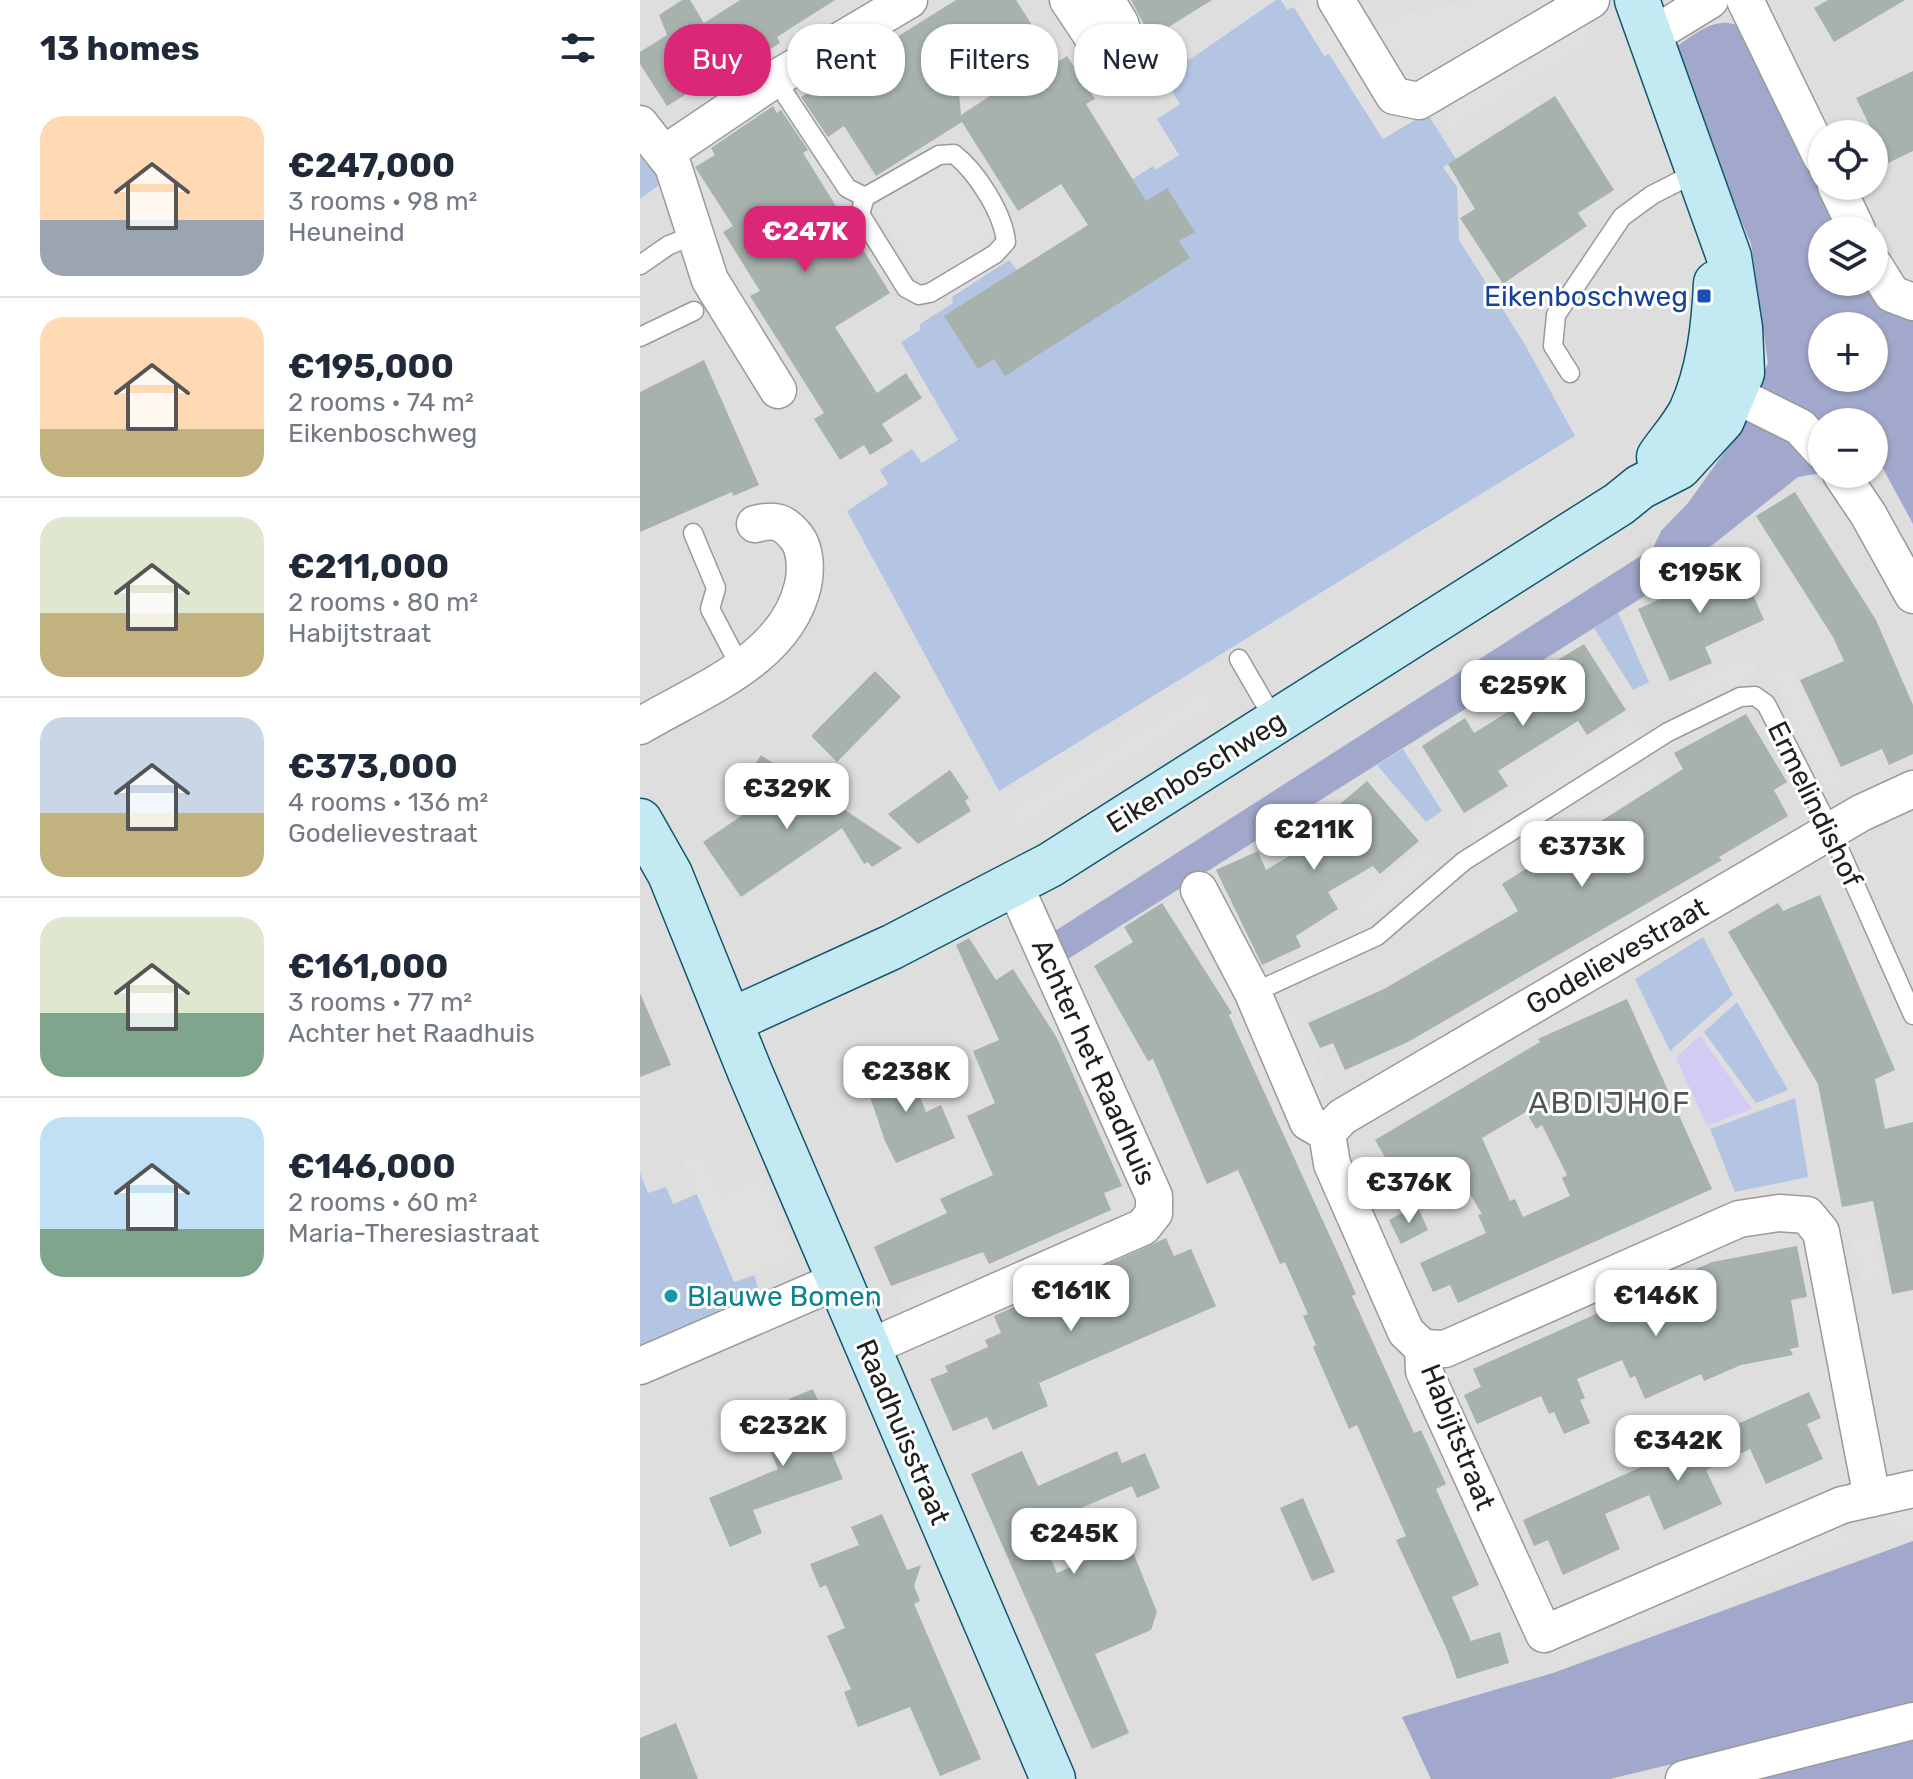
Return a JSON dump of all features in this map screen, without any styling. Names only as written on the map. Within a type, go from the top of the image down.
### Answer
[{"type":"street","points":[[664,154],[775,79],[909,0]]},
{"type":"street","points":[[1068,0],[1110,63],[1128,51],[1120,23],[1106,0]]},
{"type":"street","points":[[1336,0],[1394,96],[1419,101],[1591,0]]},
{"type":"street","points":[[1644,18],[1710,0]]},
{"type":"street","points":[[1745,0],[1808,129]]},
{"type":"street","name":"Eikenboschweg","points":[[730,1021],[892,947],[1014,884],[1619,504],[1640,487],[1689,414],[1717,392],[1713,327],[1717,284],[1714,221],[1644,18]]},
{"type":"street","points":[[640,124],[673,166],[710,280],[778,390]]},
{"type":"street","points":[[1888,288],[1892,294],[1913,302]]},
{"type":"street","points":[[1717,392],[1754,404],[1800,427],[1808,436]]},
{"type":"street","points":[[1850,488],[1913,595]]},
{"type":"street","points":[[640,726],[774,643],[791,622],[806,571],[800,542],[785,524],[770,520],[755,524]]},
{"type":"street","name":"Godelievestraat","points":[[1327,1133],[1342,1117],[1831,831],[1913,789]]},
{"type":"street","name":"Raadhuisstraat","points":[[640,821],[670,874],[839,1280],[1053,1779]]},
{"type":"street","name":"Achter het Raadhuis","points":[[868,1348],[1143,1227],[1154,1213],[1154,1196],[1014,884]]},
{"type":"street","points":[[1199,890],[1253,993],[1308,1122],[1327,1133]]},
{"type":"street","name":"Habijtstraat","points":[[1327,1133],[1332,1164],[1406,1332],[1423,1348],[1424,1371],[1544,1634],[1842,1505],[1913,1489]]},
{"type":"street","points":[[1423,1348],[1445,1349],[1739,1219],[1779,1213],[1807,1215],[1821,1232],[1872,1498]]},
{"type":"street","points":[[640,1366],[839,1280]]},
{"type":"street","points":[[1684,1779],[1723,1774],[1913,1721]]},
{"type":"lane","points":[[775,79],[847,188],[865,197]]},
{"type":"lane","points":[[954,154],[968,165],[1005,228],[1006,242],[995,254],[930,293],[919,295],[906,288],[860,214],[865,197],[939,155],[954,154]]},
{"type":"lane","points":[[1570,373],[1553,346],[1556,315],[1622,217],[1652,195],[1697,172]]},
{"type":"lane","points":[[640,265],[669,245],[695,235]]},
{"type":"lane","points":[[640,337],[694,311]]},
{"type":"lane","points":[[693,533],[716,588],[710,609],[740,666]]},
{"type":"lane","points":[[1239,659],[1275,721]]},
{"type":"lane","name":"Ermelindishof","points":[[1253,993],[1377,936],[1464,861],[1668,732],[1740,697],[1755,696],[1766,704],[1831,831],[1913,1015]]},
{"type":"shaded area","points":[[640,0],[1913,0],[1913,1779],[640,1779]]},
{"type":"shaded area","points":[[1276,0],[1281,0],[1287,10],[1294,7],[1324,56],[1329,53],[1383,139],[1427,113],[1456,159],[1443,167],[1457,187],[1459,240],[1524,343],[1575,436],[999,791],[847,511],[888,484],[880,470],[912,449],[922,463],[958,440],[901,342],[920,330],[920,324],[953,303],[952,297],[1009,260],[1017,270],[1089,225],[1085,210],[1153,166],[1155,170],[1179,155],[1157,119],[1180,104],[1175,96],[1187,96],[1187,58]]},
{"type":"shaded area","points":[[1298,0],[1320,0],[1349,45],[1397,15],[1471,0],[1568,0],[1594,42],[1450,133],[1433,108],[1383,139],[1329,54],[1325,56],[1294,7]]},
{"type":"shaded area","points":[[1743,18],[1808,149],[1808,200],[1833,200],[1841,216],[1808,216],[1808,296],[1888,296],[1888,292],[1913,311],[1913,524],[1888,478],[1888,408],[1808,408],[1808,475],[1798,477],[1662,585],[1068,959],[1055,931],[1653,548],[1661,531],[1688,503],[1736,436],[1768,363],[1751,244],[1690,97],[1674,48],[1712,25],[1736,25]]},
{"type":"shaded area","points":[[640,146],[666,180],[640,199]]},
{"type":"shaded area","points":[[948,164],[959,172],[994,226],[995,236],[986,246],[933,281],[922,283],[914,276],[876,212],[880,202],[940,165]]},
{"type":"shaded area","points":[[1618,613],[1649,682],[1633,690],[1594,628]]},
{"type":"shaded area","points":[[1750,652],[1759,673],[1691,705],[1681,685]]},
{"type":"shaded area","points":[[1791,665],[1829,752],[1847,783],[1828,792],[1810,761],[1772,673]]},
{"type":"shaded area","points":[[1209,686],[1220,705],[1018,830],[1007,811]]},
{"type":"shaded area","points":[[1634,712],[1647,732],[1474,841],[1461,822]]},
{"type":"shaded area","points":[[1403,749],[1442,811],[1426,822],[1377,765]]},
{"type":"shaded area","points":[[1654,761],[1666,779],[1531,865],[1519,846]]},
{"type":"shaded area","points":[[1426,843],[1443,862],[1369,923],[1353,904]]},
{"type":"shaded area","points":[[1703,937],[1733,995],[1670,1051],[1635,979]]},
{"type":"shaded area","points":[[1737,1002],[1788,1090],[1756,1103],[1704,1032]]},
{"type":"shaded area","points":[[1292,1004],[1330,1090],[1309,1100],[1270,1013]]},
{"type":"shaded area","points":[[1700,1035],[1752,1109],[1707,1126],[1676,1058]]},
{"type":"shaded area","points":[[1795,1098],[1808,1177],[1735,1192],[1710,1129]]},
{"type":"shaded area","points":[[702,1153],[720,1193],[762,1174],[798,1260],[734,1282],[683,1161]]},
{"type":"shaded area","points":[[640,1173],[648,1193],[666,1187],[673,1204],[697,1194],[734,1281],[754,1274],[758,1288],[756,1297],[640,1353]]},
{"type":"shaded area","points":[[1874,1232],[1884,1279],[1860,1283],[1851,1237]]},
{"type":"shaded area","points":[[961,1266],[970,1285],[905,1313],[897,1293]]},
{"type":"shaded area","points":[[979,1312],[988,1331],[923,1358],[915,1339]]},
{"type":"shaded area","points":[[1913,1504],[1913,1528],[1892,1532],[1887,1510]]},
{"type":"shaded area","points":[[1843,1524],[1851,1544],[1561,1668],[1552,1648]]},
{"type":"shaded area","points":[[1913,1541],[1913,1706],[1610,1779],[1431,1779],[1402,1717],[1553,1673]]},
{"type":"shaded area","points":[[1913,1733],[1913,1779],[1730,1779]]},
{"type":"building","points":[[682,0],[690,0],[704,23],[740,0],[835,0],[797,24],[787,24],[787,31],[777,37],[780,43],[771,49],[771,24],[664,24],[664,28],[659,15]]},
{"type":"building","points":[[956,0],[1016,0],[1031,24],[921,24],[921,96],[959,96],[961,115],[990,96],[1058,96],[1058,62],[1067,56],[1074,67],[1074,96],[1093,96],[1095,99],[1086,104],[1146,201],[1167,188],[1195,232],[1179,241],[1190,258],[1005,376],[994,359],[978,369],[944,316],[1088,225],[1061,184],[1018,211],[962,122],[876,176],[844,126],[828,137],[801,97],[905,96],[905,32]]},
{"type":"building","points":[[1131,0],[1212,0],[1173,24],[1144,24]]},
{"type":"building","points":[[1828,0],[1905,0],[1834,42],[1814,8]]},
{"type":"building","points":[[664,37],[664,96],[683,96],[667,106],[640,64],[640,52]]},
{"type":"building","points":[[1913,71],[1913,151],[1888,163],[1888,120],[1867,120],[1856,98]]},
{"type":"building","points":[[1555,96],[1614,190],[1578,213],[1587,226],[1503,284],[1460,218],[1475,209],[1448,164]]},
{"type":"building","points":[[773,106],[777,113],[781,110],[808,150],[803,153],[890,293],[835,327],[877,393],[906,373],[922,398],[882,424],[893,441],[870,455],[864,445],[840,460],[814,419],[824,413],[750,296],[760,291],[723,232],[733,226],[695,167],[715,155],[711,148]]},
{"type":"building","points":[[704,360],[759,485],[733,496],[732,492],[640,532],[640,392]]},
{"type":"building","points":[[1795,492],[1876,620],[1913,705],[1913,754],[1889,765],[1882,749],[1841,767],[1800,680],[1844,661],[1833,637],[1756,516]]},
{"type":"building","points":[[1734,551],[1764,620],[1705,647],[1712,663],[1670,681],[1638,609],[1678,591],[1673,579]]},
{"type":"building","points":[[1584,644],[1626,710],[1587,735],[1578,721],[1498,771],[1508,786],[1464,813],[1422,746],[1465,718],[1474,733],[1549,686],[1540,671]]},
{"type":"building","points":[[875,671],[901,697],[837,762],[811,736]]},
{"type":"building","points":[[1746,714],[1787,782],[1774,790],[1788,816],[1719,857],[1722,860],[1408,1042],[1345,1070],[1333,1043],[1320,1048],[1308,1023],[1384,989],[1518,911],[1502,884],[1683,769],[1674,753]]},
{"type":"building","points":[[761,755],[902,848],[872,867],[868,862],[864,864],[842,828],[741,897],[703,842],[775,793],[747,776]]},
{"type":"building","points":[[950,770],[969,798],[965,801],[971,811],[918,844],[888,814]]},
{"type":"building","points":[[1367,781],[1419,841],[1380,874],[1373,866],[1328,892],[1338,909],[1296,936],[1301,947],[1262,965],[1216,870],[1258,851],[1266,870],[1311,843],[1305,834]]},
{"type":"building","points":[[1820,895],[1895,1070],[1875,1079],[1885,1129],[1913,1122],[1913,1290],[1892,1294],[1873,1201],[1842,1207],[1818,1084],[1728,932],[1778,903],[1783,911]]},
{"type":"building","points":[[1162,903],[1232,1013],[1229,1015],[1356,1294],[1352,1296],[1414,1433],[1421,1430],[1446,1484],[1436,1489],[1479,1585],[1452,1597],[1471,1641],[1500,1632],[1509,1663],[1457,1679],[1447,1650],[1396,1540],[1406,1536],[1357,1425],[1349,1429],[1313,1347],[1316,1345],[1303,1316],[1308,1314],[1285,1262],[1280,1264],[1238,1170],[1207,1184],[1153,1059],[1148,1061],[1094,966],[1133,942],[1124,927]]},
{"type":"building","points":[[969,938],[996,980],[1013,969],[1057,1038],[1122,1186],[1104,1193],[1111,1210],[989,1264],[983,1252],[891,1286],[874,1247],[947,1213],[940,1199],[993,1175],[967,1116],[995,1103],[973,1051],[999,1040],[956,945]]},
{"type":"building","points":[[640,993],[671,1065],[640,1077]]},
{"type":"building","points":[[1627,999],[1712,1189],[1458,1303],[1450,1285],[1433,1292],[1420,1263],[1486,1233],[1478,1215],[1482,1214],[1448,1158],[1385,1194],[1369,1166],[1385,1157],[1375,1140],[1540,1042],[1538,1039]],"holes":[[[1526,1112],[1536,1129],[1542,1125],[1567,1175],[1562,1178],[1570,1196],[1523,1217],[1515,1199],[1510,1201],[1482,1138]]]},
{"type":"building","points":[[906,1061],[926,1112],[941,1105],[955,1138],[896,1163],[885,1141],[864,1079]]},
{"type":"building","points":[[1417,1205],[1428,1230],[1401,1244],[1389,1220]]},
{"type":"building","points":[[1166,1238],[1174,1256],[1191,1249],[1216,1306],[1039,1383],[1048,1406],[993,1430],[987,1417],[953,1431],[930,1379],[948,1372],[945,1366],[988,1347],[985,1340],[1001,1333],[994,1316]]},
{"type":"building","points":[[1797,1246],[1807,1297],[1791,1300],[1799,1347],[1790,1349],[1793,1355],[1741,1365],[1704,1381],[1701,1374],[1645,1399],[1635,1376],[1630,1378],[1622,1360],[1577,1379],[1585,1398],[1580,1400],[1590,1423],[1564,1434],[1554,1412],[1549,1414],[1541,1396],[1477,1424],[1464,1395],[1481,1387],[1473,1369],[1712,1262]]},
{"type":"building","points":[[813,1389],[837,1445],[830,1448],[843,1479],[753,1510],[762,1533],[730,1547],[709,1498],[778,1469],[765,1437],[766,1428],[791,1404],[789,1399]]},
{"type":"building","points":[[1809,1392],[1821,1418],[1807,1424],[1823,1459],[1766,1484],[1750,1449],[1706,1470],[1722,1504],[1664,1530],[1649,1495],[1605,1514],[1620,1549],[1563,1575],[1548,1540],[1534,1546],[1523,1520]]},
{"type":"building","points":[[1022,1451],[1038,1486],[1117,1451],[1122,1463],[1145,1453],[1160,1488],[1137,1498],[1132,1486],[1037,1527],[1057,1573],[1099,1555],[1101,1560],[1131,1547],[1157,1612],[1151,1630],[1095,1654],[1129,1733],[1092,1749],[971,1474]]},
{"type":"building","points":[[1303,1498],[1335,1572],[1312,1581],[1280,1508]]},
{"type":"building","points":[[882,1514],[907,1570],[921,1565],[914,1586],[920,1601],[914,1604],[981,1759],[940,1776],[910,1707],[858,1727],[844,1692],[851,1689],[827,1636],[845,1628],[826,1585],[820,1588],[810,1564],[859,1545],[851,1527]]},
{"type":"building","points":[[676,1723],[698,1779],[640,1779],[640,1738]]},
{"type":"place","name":"Eikenboschweg","points":[[1704,296]]},
{"type":"place","name":"Blauwe Bomen","points":[[671,1296]]},
{"type":"district","name":"ABDIJHOF","points":[[1610,1103]]}]
